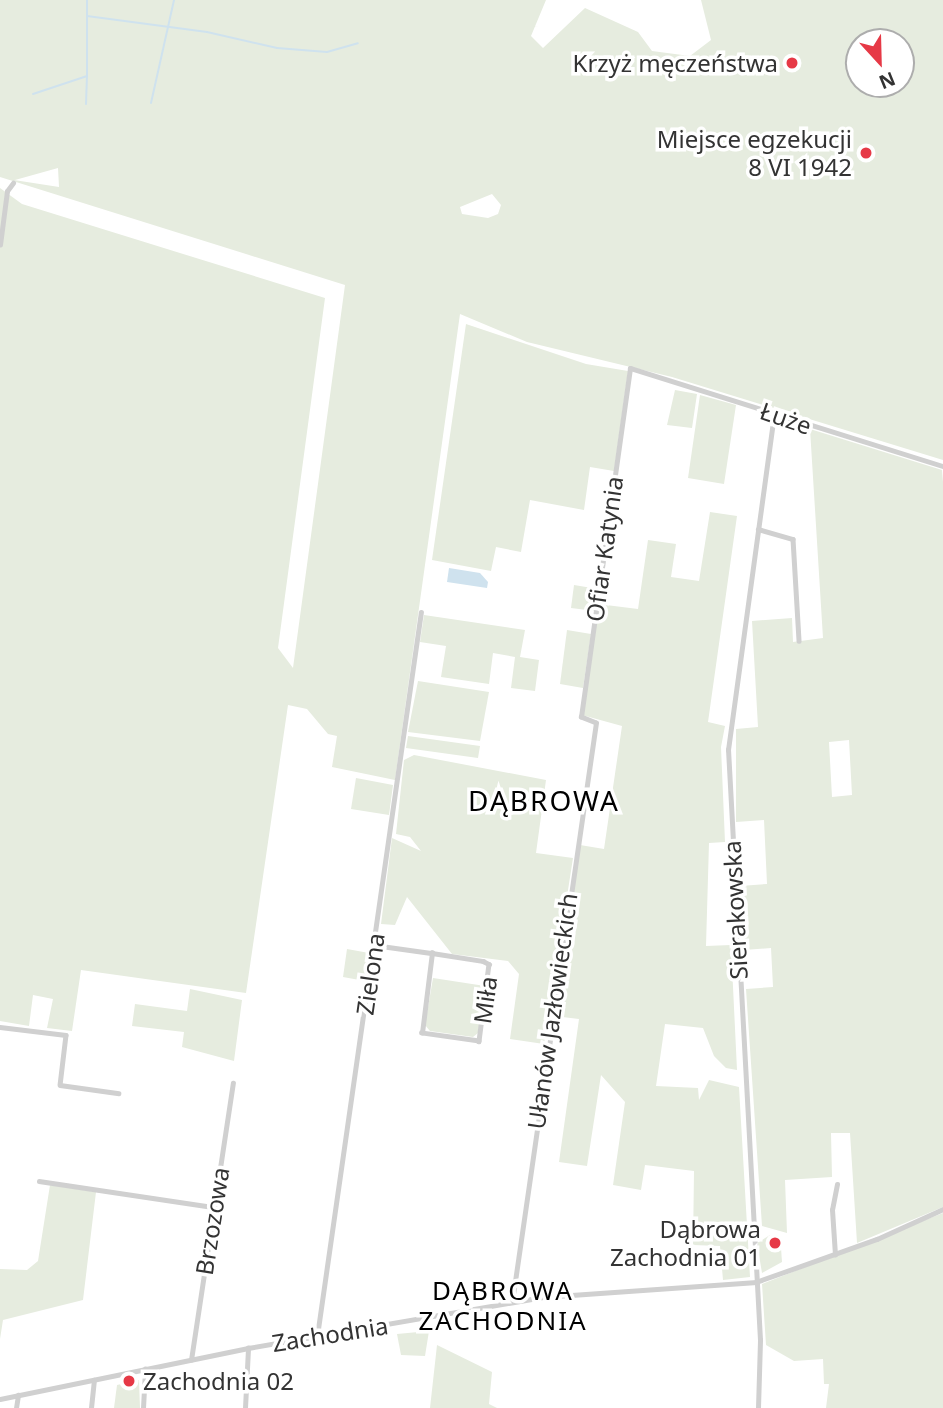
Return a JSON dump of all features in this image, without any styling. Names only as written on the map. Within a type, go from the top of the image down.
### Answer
[{"type":"street","points":[[0,245],[7,191],[13,183]]},
{"type":"street","name":"Łuże","points":[[630,368],[943,466]]},
{"type":"street","name":"Ofiar Katynia","points":[[594,721],[581,717],[630,368]]},
{"type":"street","name":"Sierakowska","points":[[758,1408],[761,1362],[728,775],[774,415]]},
{"type":"street","points":[[758,529],[784,533],[793,539],[799,641]]},
{"type":"street","name":"Zielona","points":[[317,1336],[422,612]]},
{"type":"street","name":"Ułanów Jazłowieckich","points":[[512,1302],[594,721]]},
{"type":"street","name":"Miła","points":[[374,945],[432,953],[489,964],[479,1041],[422,1033],[432,953]]},
{"type":"street","points":[[0,1027],[66,1035],[60,1085],[118,1093]]},
{"type":"street","name":"Brzozowa","points":[[191,1360],[233,1083]]},
{"type":"street","points":[[39,1181],[214,1207]]},
{"type":"street","points":[[835,1255],[832,1210],[837,1184]]},
{"type":"street","name":"Zachodnia","points":[[0,1399],[248,1348],[512,1302],[756,1282],[835,1255],[943,1209]]},
{"type":"street","points":[[245,1408],[248,1348]]},
{"type":"street","points":[[143,1408],[145,1369]]},
{"type":"street","points":[[91,1408],[94,1380]]},
{"type":"street","points":[[16,1408],[18,1395]]},
{"type":"shaded area","points":[[0,0],[546,0],[531,36],[543,48],[585,8],[638,32],[652,51],[690,56],[711,40],[701,0],[943,0],[943,460],[672,377],[527,342],[460,314],[395,780],[332,767],[337,736],[328,734],[307,709],[288,705],[246,993],[81,970],[72,1031],[47,1028],[53,999],[33,995],[29,1026],[0,1021],[0,188],[22,204],[325,298],[278,648],[293,668],[345,285],[0,177]],"holes":[[[58,168],[59,187],[14,180]],[[492,194],[501,205],[498,214],[488,218],[462,214],[460,207]]]},
{"type":"shaded area","points":[[466,324],[586,364],[628,371],[614,471],[590,467],[584,510],[530,500],[521,552],[496,547],[491,571],[432,560]]},
{"type":"shaded area","points":[[675,390],[697,394],[692,428],[667,425]]},
{"type":"shaded area","points":[[700,395],[736,405],[724,484],[688,478]]},
{"type":"shaded area","points":[[810,429],[942,470],[943,482],[943,1207],[857,1243],[850,1133],[831,1133],[832,1177],[785,1180],[787,1233],[762,1226],[746,989],[773,987],[771,948],[744,950],[740,886],[767,884],[764,820],[736,822],[736,729],[758,727],[752,621],[792,618],[793,642],[823,638]],"holes":[[[849,740],[852,795],[832,797],[829,742]]]},
{"type":"shaded area","points":[[710,512],[737,516],[708,722],[725,726],[721,747],[725,842],[709,843],[706,946],[731,945],[737,1070],[726,1068],[714,1056],[703,1028],[665,1024],[656,1086],[698,1088],[699,1100],[709,1080],[739,1087],[750,1277],[723,1280],[720,1246],[693,1245],[694,1171],[645,1165],[641,1190],[613,1185],[625,1102],[601,1075],[587,1166],[559,1162],[579,1019],[554,1016],[580,845],[604,849],[622,726],[582,715],[598,604],[638,609],[648,540],[676,544],[671,577],[699,581]]},
{"type":"shaded area","points":[[574,585],[598,589],[595,611],[571,608]]},
{"type":"shaded area","points":[[424,615],[525,630],[520,657],[539,660],[535,691],[511,688],[515,657],[493,653],[489,684],[441,677],[446,646],[420,642]]},
{"type":"shaded area","points":[[567,630],[591,634],[583,688],[560,684]]},
{"type":"shaded area","points":[[418,681],[489,692],[480,741],[408,732]]},
{"type":"shaded area","points":[[408,736],[480,746],[478,758],[406,748]]},
{"type":"shaded area","points":[[414,755],[546,780],[536,853],[573,858],[544,1044],[510,1039],[519,974],[508,961],[452,954],[407,897],[395,925],[381,924],[392,838],[421,851],[410,837],[396,834],[404,760]]},
{"type":"shaded area","points":[[356,778],[393,785],[389,815],[351,809]]},
{"type":"shaded area","points":[[347,949],[369,953],[365,981],[343,977]]},
{"type":"shaded area","points":[[433,978],[485,986],[478,1033],[473,1037],[430,1031],[425,1025]]},
{"type":"shaded area","points":[[190,989],[242,1000],[234,1061],[182,1047],[184,1032],[132,1026],[135,1004],[187,1011]]},
{"type":"shaded area","points":[[50,1185],[96,1192],[83,1300],[3,1320],[0,1339],[0,1269],[27,1270],[38,1261]]},
{"type":"shaded area","points":[[943,1213],[943,1408],[826,1408],[829,1384],[824,1384],[823,1359],[794,1361],[766,1345],[762,1284]]},
{"type":"shaded area","points":[[770,1235],[781,1248],[782,1262],[762,1273],[757,1243]]},
{"type":"shaded area","points":[[429,1331],[425,1356],[401,1355],[397,1334]]},
{"type":"shaded area","points":[[437,1345],[492,1372],[489,1404],[497,1408],[430,1408]]},
{"type":"shaded area","points":[[139,1380],[140,1408],[114,1408],[117,1385]]},
{"type":"water","points":[[449,568],[480,573],[488,582],[487,588],[447,582]]},
{"type":"waterway","points":[[33,94],[87,76],[87,0]]},
{"type":"waterway","points":[[151,103],[174,0]]},
{"type":"waterway","points":[[87,16],[207,32],[277,48],[327,52],[358,43]]},
{"type":"waterway","points":[[86,104],[87,77]]},
{"type":"place","name":"Krzyż męczeństwa","points":[[792,63]]},
{"type":"place","name":"Miejsce egzekucji 8 VI 1942","points":[[866,153]]},
{"type":"place","name":"Dąbrowa Zachodnia 01","points":[[775,1243]]},
{"type":"place","name":"Zachodnia 02","points":[[129,1381]]},
{"type":"district","name":"DĄBROWA","points":[[544,800]]},
{"type":"district","name":"DĄBROWA ZACHODNIA","points":[[503,1306]]}]
